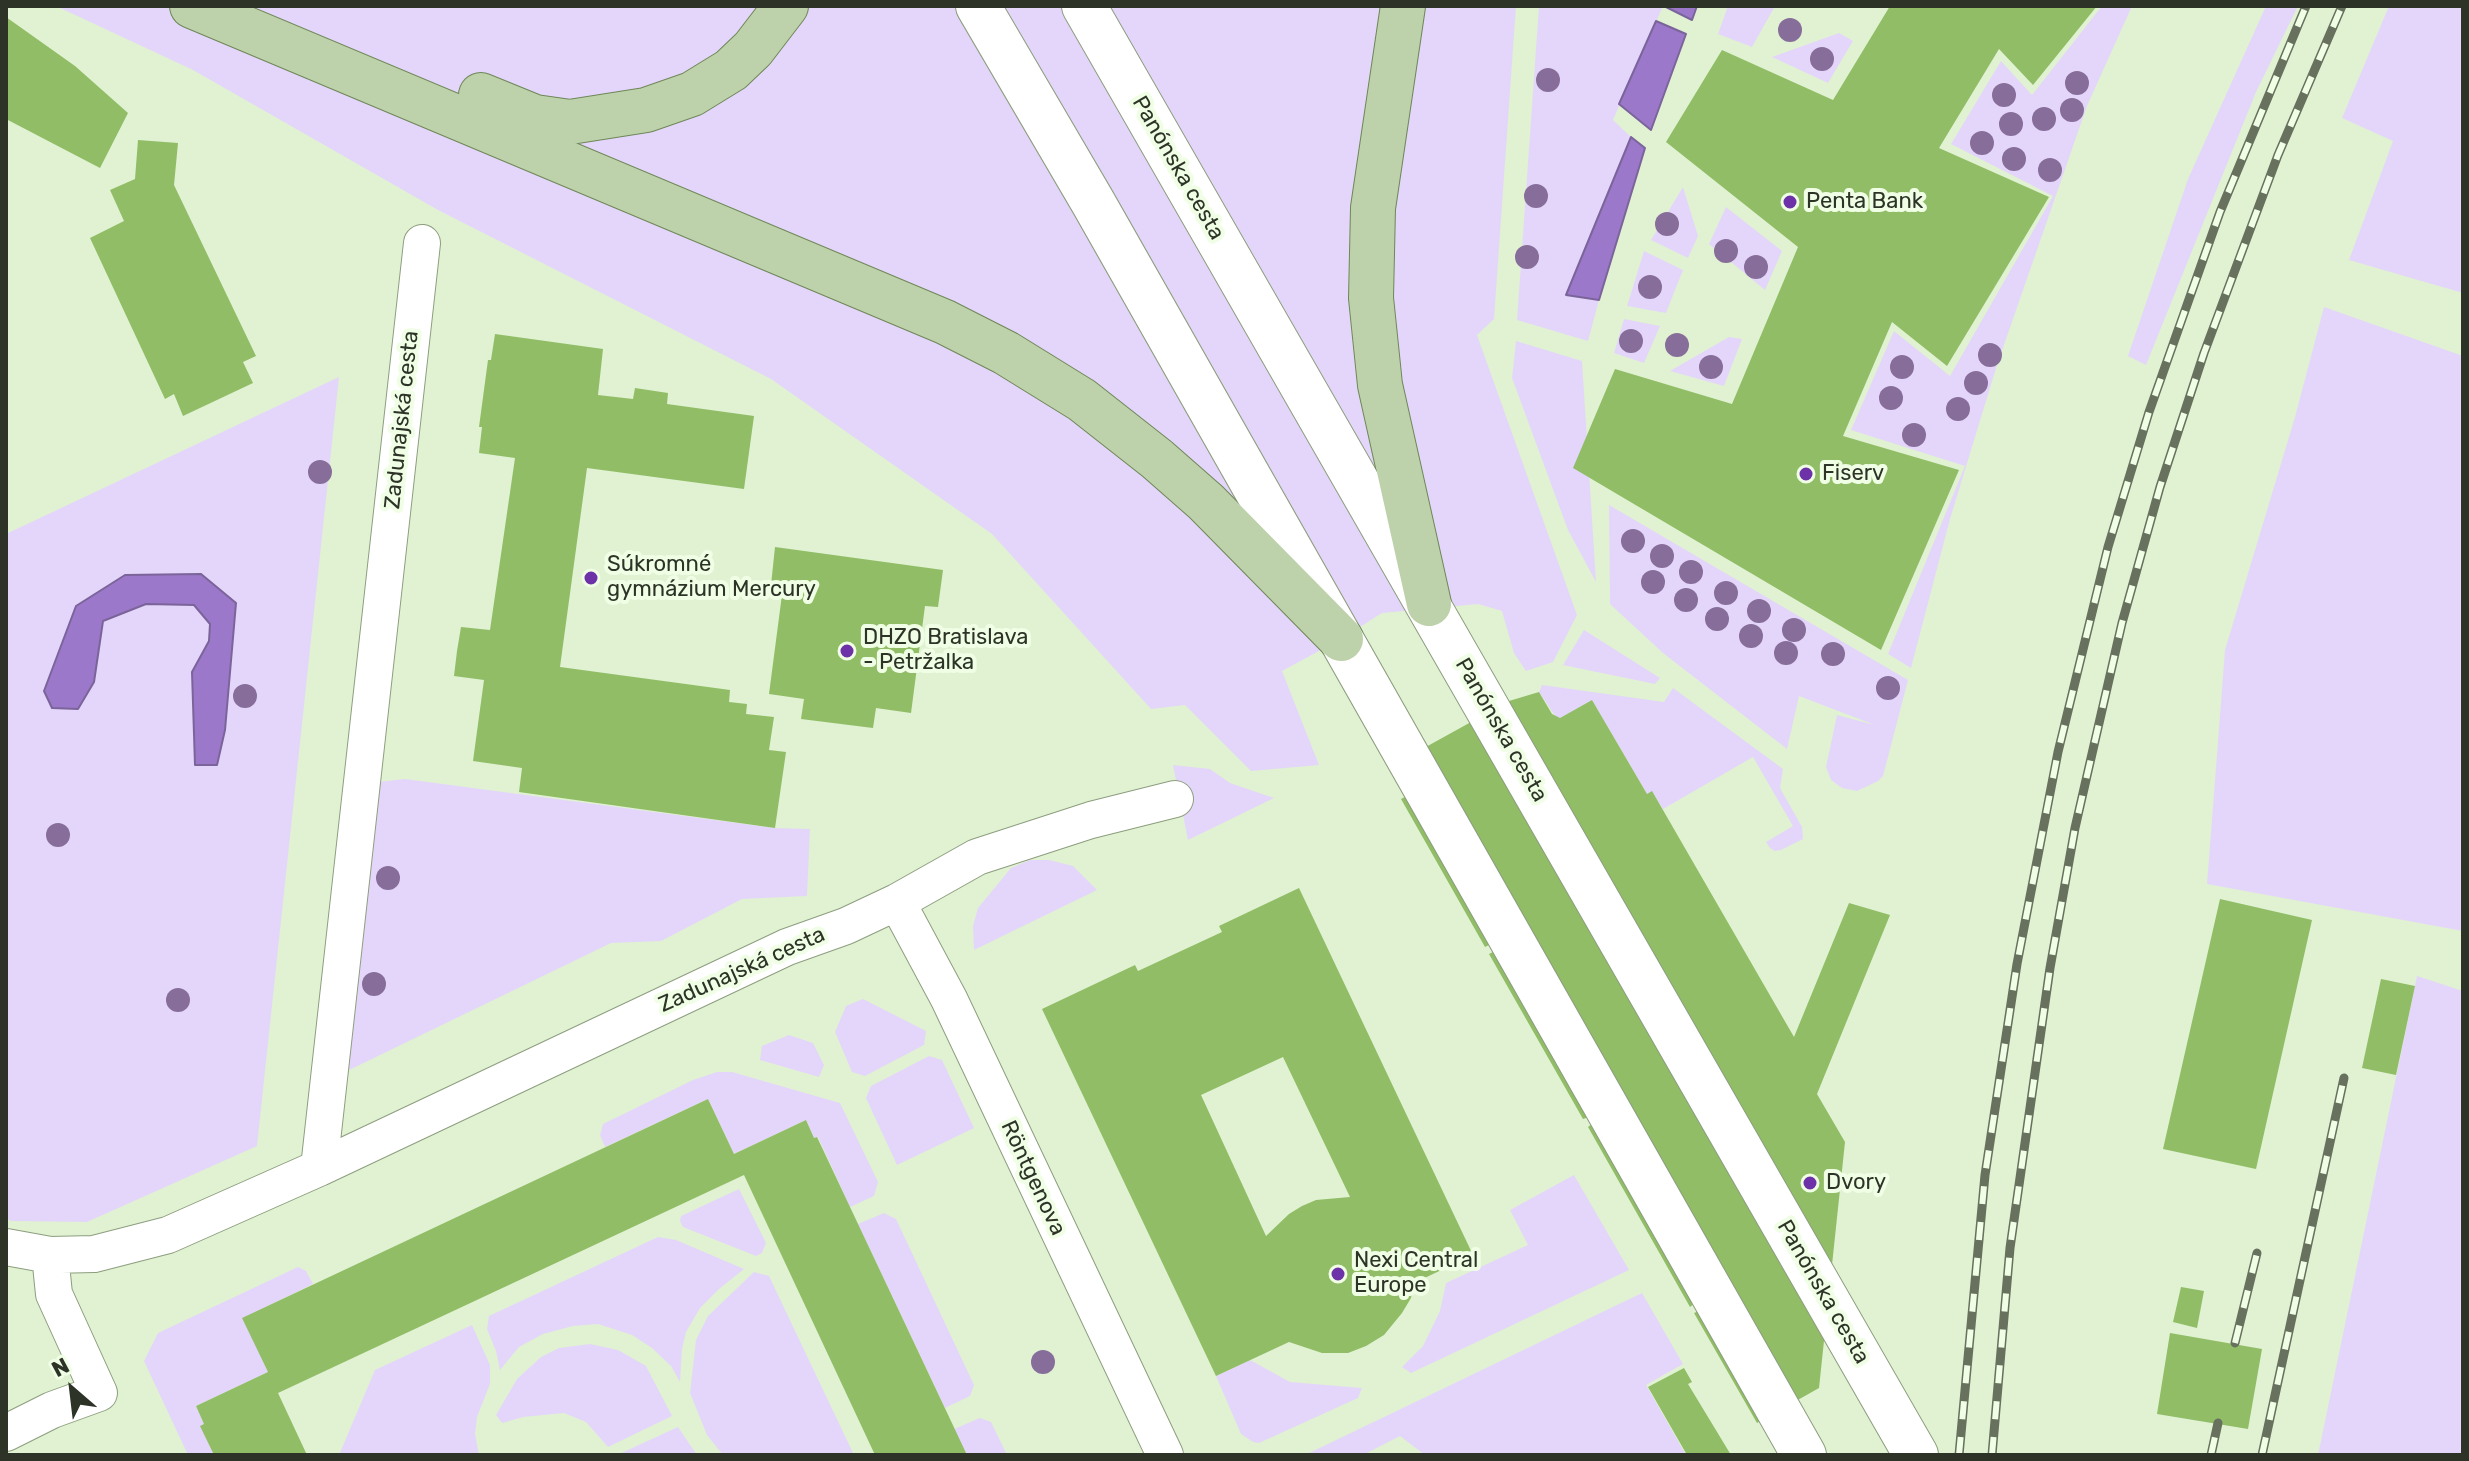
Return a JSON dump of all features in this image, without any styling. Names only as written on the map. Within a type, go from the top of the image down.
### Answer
[{"type":"main road","points":[[192,6],[945,322],[1006,353],[1082,400],[1157,459],[1206,502],[1341,639]]},
{"type":"main road","points":[[263,6],[535,117],[570,122],[646,110],[705,87],[731,70],[753,49],[786,6]]},
{"type":"main road","points":[[978,6],[1094,204],[1804,1455]]},
{"type":"main road","name":"Panónska cesta","points":[[1084,6],[1916,1455]]},
{"type":"main road","points":[[1403,6],[1373,208],[1371,298],[1380,385],[1430,606]]},
{"type":"street","name":"Zadunajská cesta","points":[[319,1168],[422,243]]},
{"type":"street","name":"Zadunajská cesta","points":[[6,1247],[50,1255],[94,1254],[168,1235],[319,1168],[787,947],[846,926],[897,902],[977,857],[1091,820],[1175,799]]},
{"type":"street","name":"Röntgenova","points":[[897,902],[949,999],[1165,1455]]},
{"type":"street","points":[[6,1433],[52,1410],[99,1393],[54,1294],[50,1255]]},
{"type":"shaded area","points":[[56,6],[1516,6],[1494,319],[1477,335],[1577,615],[1553,662],[1526,671],[1514,653],[1502,611],[1478,604],[1382,613],[1282,671],[1319,765],[1251,771],[1185,705],[1151,709],[992,534],[771,379],[438,210],[193,70]]},
{"type":"shaded area","points":[[1539,6],[1663,6],[1613,120],[1631,137],[1566,294],[1599,300],[1588,341],[1517,320]]},
{"type":"shaded area","points":[[1664,6],[1697,6],[1692,20]]},
{"type":"shaded area","points":[[1728,6],[1775,6],[1752,47],[1718,34]]},
{"type":"shaded area","points":[[2102,6],[2132,6],[2087,106],[1997,365],[1950,519],[1911,668],[1888,654],[1965,466],[1851,430],[1894,331],[1950,376],[2053,196],[1951,144],[2001,61],[2032,95]]},
{"type":"shaded area","points":[[2266,6],[2298,6],[2256,92],[2146,365],[2128,356],[2188,179]]},
{"type":"shaded area","points":[[2389,6],[2463,6],[2463,293],[2349,260],[2393,141],[2342,118]]},
{"type":"shaded area","points":[[1656,21],[1686,34],[1651,130],[1619,104]]},
{"type":"shaded area","points":[[1839,33],[1853,41],[1828,83],[1772,57]]},
{"type":"shaded area","points":[[1631,137],[1645,148],[1599,300],[1566,295]]},
{"type":"shaded area","points":[[1683,187],[1698,236],[1688,258],[1651,240]]},
{"type":"shaded area","points":[[1726,207],[1782,251],[1765,290],[1709,244]]},
{"type":"shaded area","points":[[1644,251],[1683,270],[1666,313],[1627,306]]},
{"type":"shaded area","points":[[2324,307],[2463,356],[2463,931],[2207,884],[2225,650],[2295,417]]},
{"type":"shaded area","points":[[1624,319],[1660,326],[1644,363],[1614,353]]},
{"type":"shaded area","points":[[1729,337],[1742,339],[1724,386],[1670,371]]},
{"type":"shaded area","points":[[1516,341],[1582,361],[1596,582],[1568,530],[1512,378]]},
{"type":"shaded area","points":[[339,377],[257,1146],[87,1222],[11,1221],[6,1218],[6,534]]},
{"type":"shaded area","points":[[1609,505],[1908,680],[1883,776],[1878,781],[1857,791],[1842,788],[1831,780],[1826,767],[1837,715],[1875,725],[1799,696],[1787,749],[1663,653],[1610,604]]},
{"type":"shaded area","points":[[201,574],[236,603],[225,730],[217,765],[195,765],[192,672],[209,641],[210,624],[194,605],[146,604],[103,621],[94,682],[78,709],[52,708],[44,691],[76,606],[125,575]]},
{"type":"shaded area","points":[[1584,630],[1660,678],[1655,684],[1563,665]]},
{"type":"shaded area","points":[[1542,685],[1664,702],[1673,688],[1783,769],[1780,788],[1802,827],[1803,839],[1775,851],[1766,842],[1793,826],[1753,757],[1663,809],[1652,792],[1647,794],[1592,700],[1560,718],[1556,717],[1539,692]]},
{"type":"shaded area","points":[[1173,765],[1210,769],[1230,783],[1274,798],[1188,840]]},
{"type":"shaded area","points":[[405,779],[775,828],[810,829],[807,896],[742,899],[661,941],[611,943],[343,1073],[378,782]]},
{"type":"shaded area","points":[[1030,860],[1049,860],[1073,866],[1097,890],[974,950],[973,926],[978,908],[1011,868]]},
{"type":"shaded area","points":[[2417,976],[2463,991],[2463,1455],[2318,1455]]},
{"type":"shaded area","points":[[863,999],[926,1031],[924,1045],[865,1076],[852,1072],[835,1032],[846,1006]]},
{"type":"shaded area","points":[[789,1035],[813,1043],[824,1065],[819,1077],[760,1060],[762,1046]]},
{"type":"shaded area","points":[[929,1056],[942,1060],[974,1128],[897,1165],[866,1098],[871,1086]]},
{"type":"shaded area","points":[[717,1072],[732,1072],[840,1103],[878,1182],[874,1196],[850,1207],[818,1137],[814,1138],[806,1120],[734,1154],[708,1099],[605,1147],[600,1135],[603,1124],[693,1080]]},
{"type":"shaded area","points":[[1574,1175],[1629,1270],[1411,1373],[1402,1367],[1423,1346],[1440,1311],[1446,1283],[1528,1245],[1510,1210]]},
{"type":"shaded area","points":[[739,1189],[766,1243],[762,1253],[756,1256],[683,1227],[680,1221],[681,1216]]},
{"type":"shaded area","points":[[884,1213],[896,1219],[974,1385],[970,1396],[945,1408],[858,1224]]},
{"type":"shaded area","points":[[658,1237],[676,1240],[744,1269],[700,1308],[686,1332],[680,1382],[671,1366],[652,1348],[632,1335],[598,1324],[573,1326],[543,1334],[519,1347],[500,1370],[487,1329],[489,1316]]},
{"type":"shaded area","points":[[298,1267],[306,1271],[313,1284],[243,1318],[268,1372],[196,1406],[214,1455],[188,1455],[144,1361],[158,1333]]},
{"type":"shaded area","points":[[754,1272],[769,1276],[854,1455],[723,1455],[707,1435],[690,1393],[696,1340],[708,1316]]},
{"type":"shaded area","points":[[1642,1293],[1683,1364],[1646,1385],[1686,1455],[1425,1455],[1400,1436],[1363,1455],[1305,1455]]},
{"type":"shaded area","points":[[472,1325],[490,1365],[490,1384],[477,1417],[475,1434],[479,1455],[339,1455],[375,1370]]},
{"type":"shaded area","points":[[590,1344],[618,1350],[646,1366],[672,1416],[608,1447],[586,1422],[564,1413],[523,1417],[502,1423],[496,1415],[517,1379],[541,1357],[559,1348]]},
{"type":"shaded area","points":[[1250,1360],[1290,1382],[1362,1388],[1358,1398],[1259,1443],[1253,1442],[1241,1434],[1216,1376]]},
{"type":"shaded area","points":[[980,1418],[991,1422],[1007,1455],[967,1455],[954,1429]]},
{"type":"shaded area","points":[[678,1427],[697,1455],[617,1455]]},
{"type":"building","points":[[1890,6],[2097,6],[2033,85],[1999,49],[1939,148],[2049,197],[1947,366],[1892,322],[1843,436],[1959,470],[1881,650],[1573,468],[1615,369],[1732,404],[1798,247],[1666,142],[1722,50],[1833,100]]},
{"type":"building","points":[[6,17],[75,66],[128,113],[100,168],[6,119]]},
{"type":"building","points":[[138,140],[178,143],[174,185],[256,356],[243,362],[253,383],[183,416],[174,394],[165,399],[90,238],[124,221],[110,190],[135,179]]},
{"type":"building","points":[[495,334],[603,349],[598,395],[633,399],[635,388],[668,393],[667,404],[754,416],[744,489],[587,468],[560,667],[730,690],[729,702],[747,704],[746,714],[774,717],[769,750],[786,752],[775,828],[519,792],[522,768],[473,761],[484,680],[454,676],[457,651],[461,627],[490,630],[515,458],[479,453],[482,427],[479,427],[488,360],[491,360]]},
{"type":"building","name":"DHZO Bratislava - Petržalka","points":[[775,547],[943,570],[938,607],[925,606],[911,713],[876,708],[873,728],[801,719],[804,699],[769,694],[783,587],[771,585]]},
{"type":"building","points":[[1539,692],[1552,714],[1560,718],[1592,700],[1647,794],[1652,791],[1794,1037],[1849,903],[1890,915],[1817,1094],[1845,1142],[1819,1388],[1757,1423],[1694,1313],[1699,1311],[1695,1303],[1690,1307],[1588,1127],[1593,1123],[1589,1117],[1583,1119],[1489,954],[1493,952],[1489,945],[1485,947],[1401,799],[1426,786],[1415,753],[1509,701]]},
{"type":"building","points":[[1299,888],[1473,1255],[1414,1283],[1411,1298],[1402,1313],[1384,1335],[1366,1346],[1348,1353],[1322,1353],[1289,1342],[1216,1376],[1042,1009],[1135,965],[1138,971],[1222,932],[1219,926]],"holes":[[[1283,1057],[1350,1197],[1316,1200],[1302,1206],[1266,1236],[1201,1095]]]},
{"type":"building","points":[[2220,899],[2312,920],[2256,1169],[2163,1149]]},
{"type":"building","points":[[2381,979],[2415,986],[2396,1075],[2362,1068]]},
{"type":"building","points":[[708,1099],[734,1154],[806,1120],[814,1138],[817,1137],[967,1455],[875,1455],[744,1175],[278,1393],[307,1455],[214,1455],[200,1426],[204,1424],[196,1406],[268,1372],[242,1318]]},
{"type":"building","points":[[2181,1287],[2204,1291],[2197,1328],[2173,1322]]},
{"type":"building","points":[[2170,1333],[2262,1349],[2248,1429],[2157,1414]]},
{"type":"building","points":[[1684,1368],[1692,1382],[1688,1384],[1731,1455],[1687,1455],[1648,1387]]},
{"type":"railway","points":[[1959,1455],[1985,1175],[2017,964],[2058,752],[2108,547],[2149,412],[2220,212],[2306,6]]},
{"type":"railway","points":[[1992,1455],[2010,1248],[2050,968],[2075,828],[2122,623],[2160,487],[2204,353],[2278,155],[2342,6]]},
{"type":"railway","points":[[2262,1455],[2344,1078]]},
{"type":"railway","points":[[2235,1343],[2257,1253]]},
{"type":"railway","points":[[2211,1455],[2218,1423]]},
{"type":"place","name":"Penta Bank","points":[[1790,202]]},
{"type":"place","name":"Fiserv","points":[[1806,474]]},
{"type":"place","name":"Súkromné gymnázium Mercury","points":[[591,578]]},
{"type":"place","name":"DHZO Bratislava - Petržalka","points":[[847,651]]},
{"type":"place","name":"Dvory","points":[[1810,1183]]},
{"type":"place","name":"Nexi Central Europe","points":[[1338,1274]]}]
